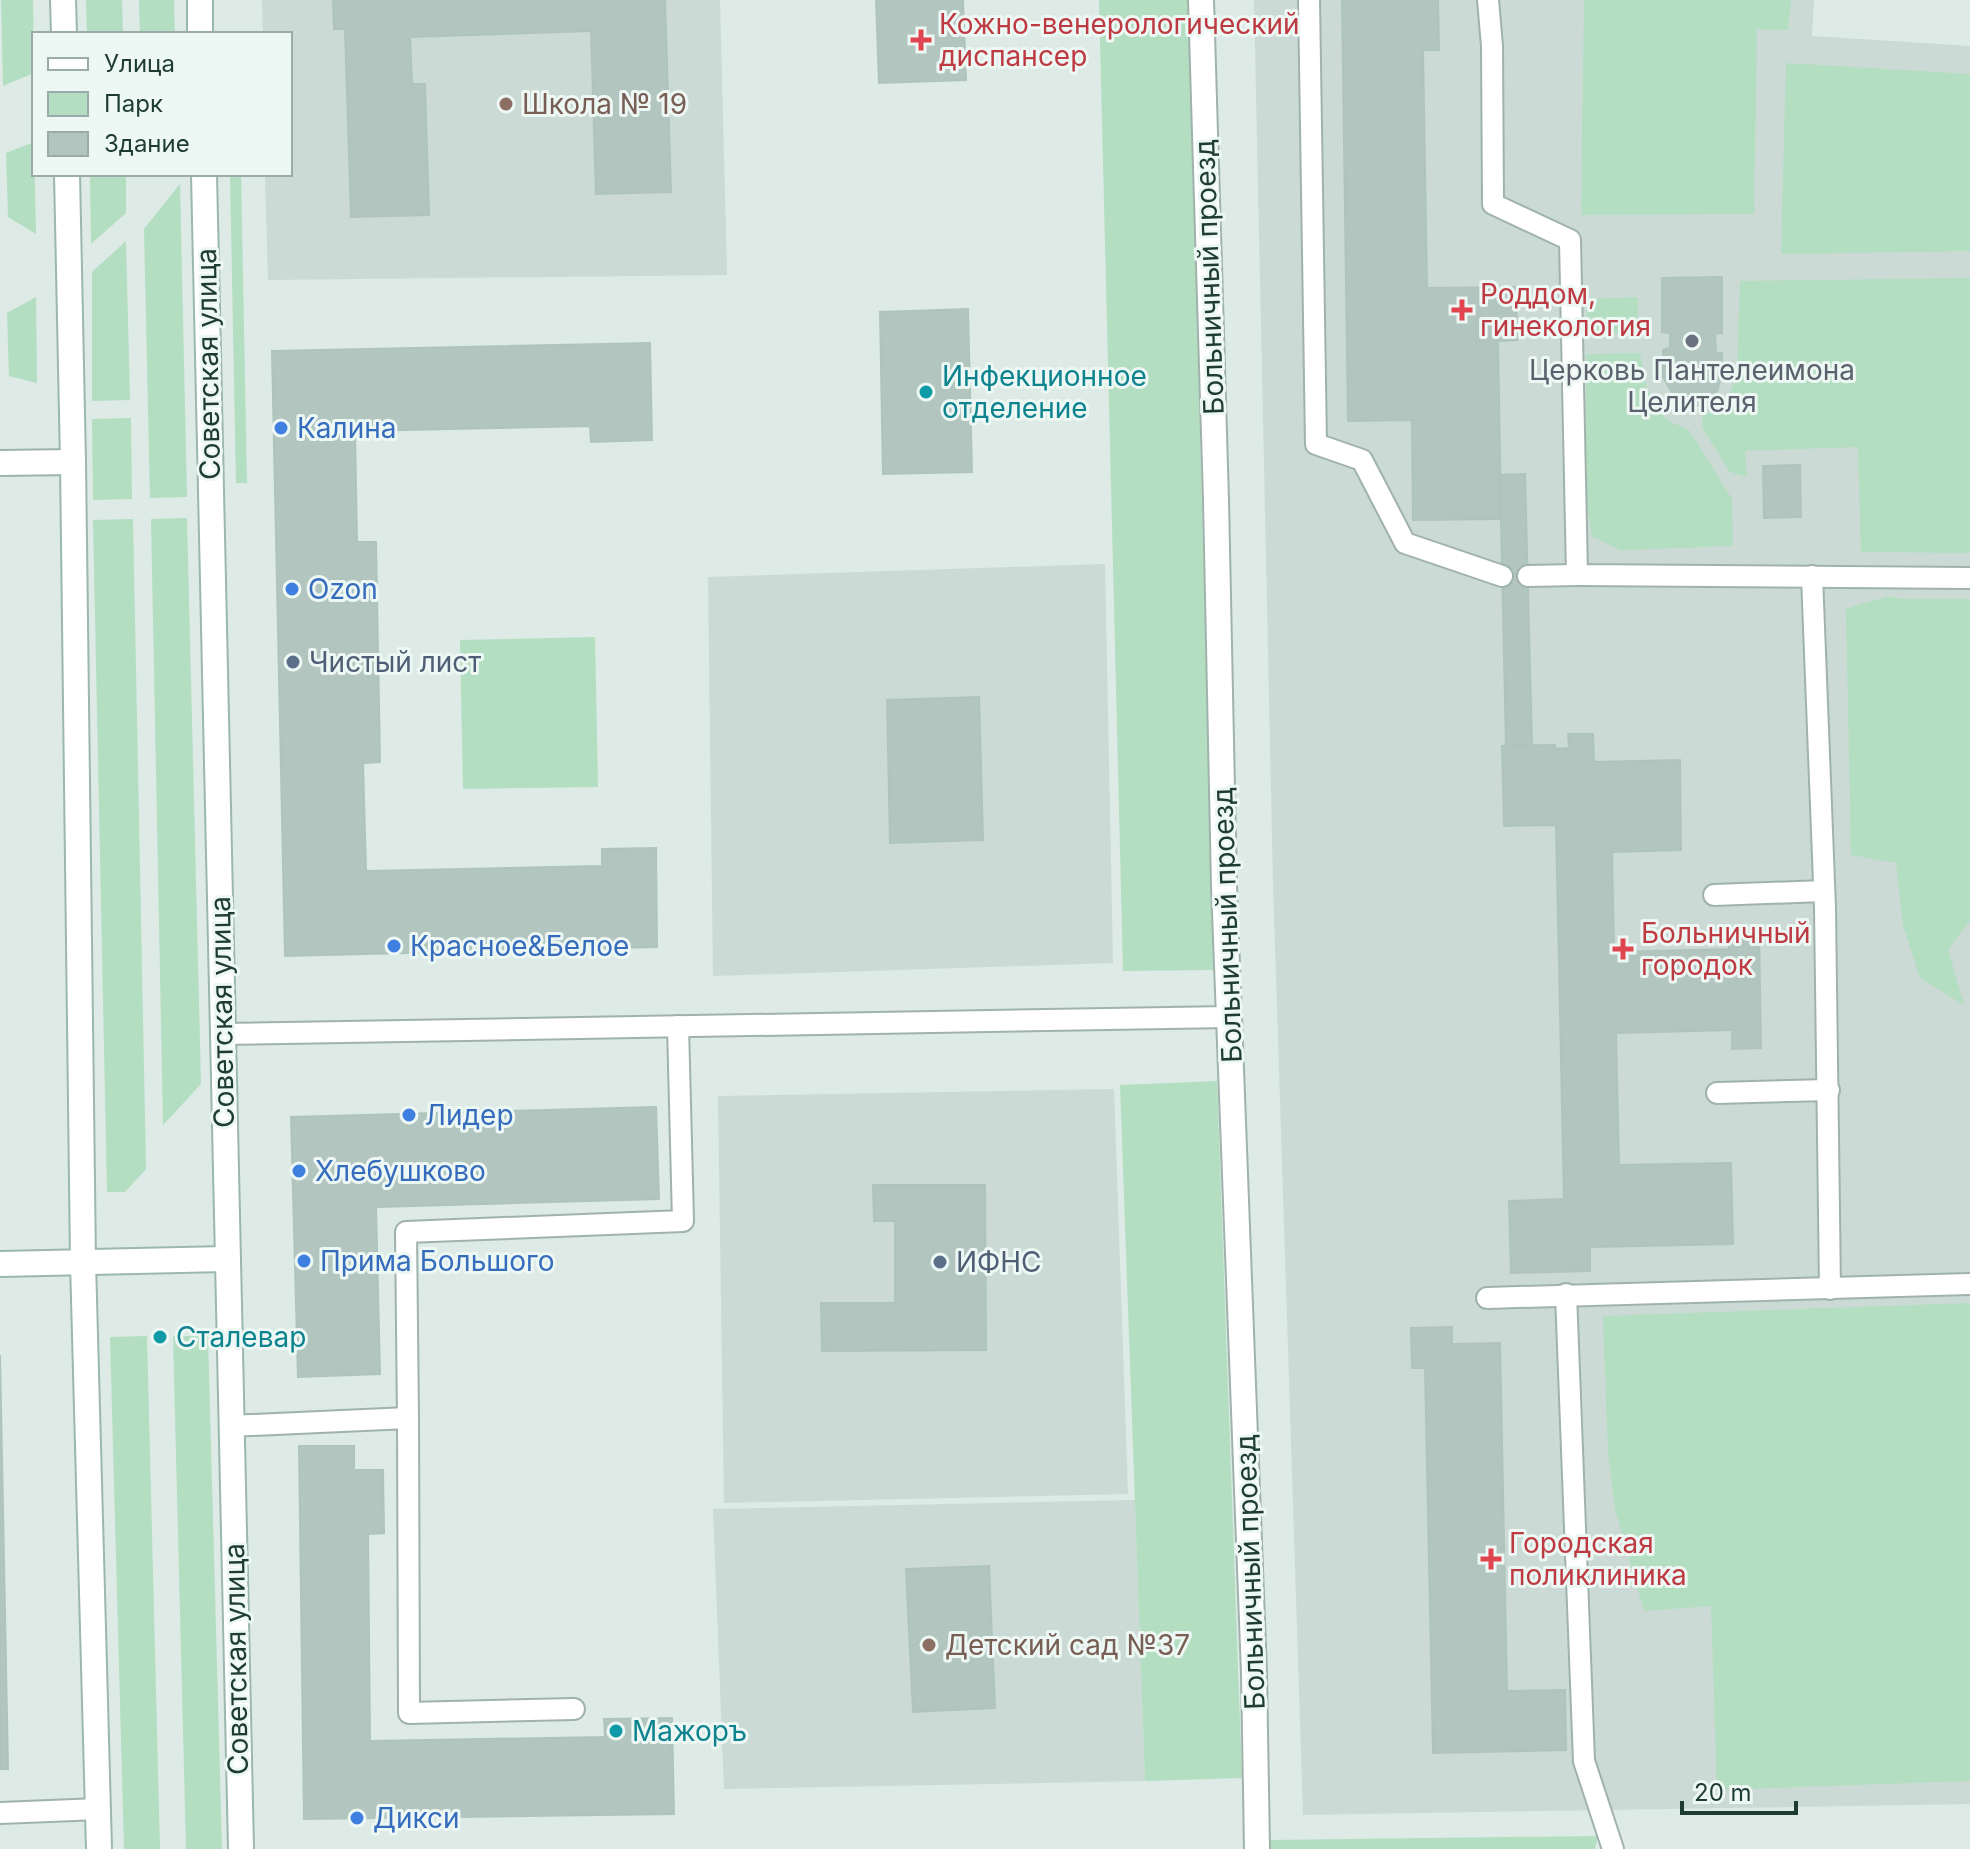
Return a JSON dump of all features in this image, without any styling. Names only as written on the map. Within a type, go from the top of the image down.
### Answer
[{"type":"main road","points":[[63,0],[64,32]]},
{"type":"main road","points":[[200,0],[200,32]]},
{"type":"main road","name":"Больничный проезд","points":[[1201,0],[1229,1017],[1254,1673],[1257,1849]]},
{"type":"main road","points":[[67,176],[83,1262],[99,1849]]},
{"type":"main road","name":"Советская улица","points":[[204,176],[241,1849]]},
{"type":"main road","points":[[0,463],[73,462]]},
{"type":"main road","points":[[0,1264],[226,1259]]},
{"type":"lane","points":[[1309,0],[1316,444],[1362,460],[1405,543],[1502,576]]},
{"type":"lane","points":[[1488,0],[1492,46],[1493,204],[1570,240],[1577,575]]},
{"type":"lane","points":[[1528,576],[1970,578]]},
{"type":"lane","points":[[1812,576],[1824,891],[1830,1289]]},
{"type":"lane","points":[[1714,895],[1824,891]]},
{"type":"lane","points":[[223,1034],[1229,1017]]},
{"type":"lane","points":[[574,1709],[409,1713],[406,1232],[683,1221],[678,1026]]},
{"type":"lane","points":[[1717,1093],[1829,1090]]},
{"type":"lane","points":[[1487,1298],[1970,1284]]},
{"type":"lane","points":[[1566,1294],[1584,1761],[1613,1849]]},
{"type":"lane","points":[[230,1426],[408,1418]]},
{"type":"lane","points":[[0,1813],[99,1809]]},
{"type":"shaded area","name":"Школа № 19","points":[[262,0],[720,0],[727,275],[268,280],[265,176],[292,176],[292,32],[263,32]]},
{"type":"shaded area","name":"Больничный городок","points":[[1254,0],[1814,0],[1812,36],[1970,46],[1970,1804],[1303,1815],[1273,883]]},
{"type":"shaded area","points":[[1105,564],[1113,963],[713,976],[708,577]]},
{"type":"shaded area","points":[[1114,1089],[1128,1494],[724,1503],[718,1096]]},
{"type":"shaded area","name":"Детский сад №37","points":[[1135,1500],[1145,1781],[724,1789],[713,1509]]},
{"type":"green space","points":[[1,0],[33,0],[32,74],[3,86]]},
{"type":"green space","points":[[86,0],[122,0],[123,32],[87,32]]},
{"type":"green space","points":[[139,0],[174,0],[175,32],[140,32]]},
{"type":"green space","points":[[1099,0],[1189,0],[1214,970],[1123,971]]},
{"type":"green space","points":[[1584,0],[1791,0],[1788,30],[1757,29],[1754,214],[1581,215]]},
{"type":"green space","points":[[1786,63],[1970,74],[1970,251],[1781,254]]},
{"type":"green space","points":[[32,143],[36,234],[8,217],[6,153]]},
{"type":"green space","points":[[90,176],[126,176],[126,213],[91,244]]},
{"type":"green space","points":[[230,176],[241,176],[247,483],[236,483]]},
{"type":"green space","points":[[180,184],[187,497],[150,498],[144,229]]},
{"type":"green space","points":[[126,241],[130,400],[92,401],[92,272]]},
{"type":"green space","points":[[1970,278],[1970,553],[1861,552],[1858,447],[1745,451],[1747,477],[1730,472],[1702,428],[1703,414],[1725,409],[1737,371],[1740,281]]},
{"type":"green space","points":[[36,297],[37,383],[9,376],[7,313]]},
{"type":"green space","points":[[1638,297],[1638,333],[1587,334],[1586,299]]},
{"type":"green space","points":[[1640,353],[1647,389],[1667,420],[1689,430],[1732,499],[1733,546],[1621,550],[1592,537],[1586,498],[1586,354]]},
{"type":"green space","points":[[131,418],[132,499],[93,500],[92,419]]},
{"type":"green space","points":[[187,518],[201,1084],[163,1125],[151,519]]},
{"type":"green space","points":[[133,519],[146,1169],[125,1192],[107,1192],[93,520]]},
{"type":"green space","points":[[1888,596],[1902,599],[1970,599],[1970,921],[1948,949],[1964,1005],[1920,978],[1903,925],[1896,863],[1851,855],[1846,609]]},
{"type":"green space","points":[[595,637],[598,787],[463,789],[460,640]]},
{"type":"green space","points":[[1217,1081],[1242,1778],[1145,1781],[1120,1085]]},
{"type":"green space","points":[[1970,1303],[1970,1781],[1717,1790],[1711,1606],[1644,1611],[1615,1509],[1608,1453],[1603,1316]]},
{"type":"green space","points":[[147,1336],[160,1849],[124,1849],[110,1337]]},
{"type":"green space","points":[[173,1336],[208,1336],[222,1849],[186,1849]]},
{"type":"green space","points":[[1598,1836],[1595,1849],[1267,1849],[1265,1840]]},
{"type":"building","points":[[333,0],[665,0],[671,192],[596,194],[591,31],[410,37],[412,84],[425,84],[429,215],[351,217],[345,29],[334,29]]},
{"type":"building","name":"Кожно-венерологический диспансер","points":[[876,0],[963,0],[966,80],[879,83]]},
{"type":"building","points":[[1342,0],[1438,0],[1439,50],[1423,50],[1427,288],[1516,287],[1517,340],[1498,341],[1501,519],[1413,520],[1412,420],[1348,421]]},
{"type":"building","name":"Церковь Пантелеимона Целителя","points":[[1722,277],[1722,333],[1715,334],[1716,353],[1722,353],[1722,374],[1717,391],[1705,403],[1694,407],[1677,401],[1663,377],[1663,350],[1670,348],[1670,333],[1662,332],[1662,278]]},
{"type":"building","name":"Инфекционное отделение","points":[[968,309],[972,472],[883,474],[880,312]]},
{"type":"building","points":[[650,343],[652,440],[591,442],[590,426],[355,431],[357,542],[376,542],[380,762],[363,763],[366,871],[602,866],[602,849],[656,848],[657,947],[285,956],[272,351]]},
{"type":"building","points":[[1800,465],[1801,517],[1764,518],[1763,466]]},
{"type":"building","points":[[1525,474],[1532,746],[1506,746],[1500,475]]},
{"type":"building","points":[[979,697],[983,840],[890,843],[887,700]]},
{"type":"building","points":[[1568,734],[1593,734],[1594,762],[1680,760],[1681,850],[1612,852],[1614,952],[1729,949],[1728,933],[1759,933],[1761,1048],[1732,1049],[1732,1030],[1616,1033],[1619,1165],[1731,1163],[1733,1244],[1590,1247],[1590,1271],[1511,1273],[1509,1201],[1564,1199],[1556,825],[1504,826],[1502,746],[1555,745],[1555,749],[1569,748]]},
{"type":"building","points":[[656,1107],[659,1199],[376,1207],[380,1374],[298,1377],[291,1117]]},
{"type":"building","name":"ИФНС","points":[[873,1185],[985,1185],[986,1350],[822,1351],[821,1303],[895,1303],[895,1221],[874,1221]]},
{"type":"building","points":[[1452,1327],[1452,1344],[1500,1343],[1507,1691],[1565,1690],[1566,1750],[1433,1753],[1425,1368],[1412,1368],[1411,1328]]},
{"type":"building","points":[[0,1355],[8,1769],[0,1769]]},
{"type":"building","points":[[299,1446],[354,1446],[354,1470],[383,1470],[384,1533],[368,1534],[370,1741],[605,1737],[604,1719],[672,1718],[674,1814],[304,1819]]},
{"type":"building","points":[[989,1566],[995,1708],[913,1712],[906,1569]]},
{"type":"place","name":"Кожно-венерологический диспансер","points":[[921,40]]},
{"type":"place","name":"Школа № 19","points":[[506,104]]},
{"type":"place","name":"Роддом, гинекология","points":[[1462,310]]},
{"type":"place","name":"Церковь Пантелеимона Целителя","points":[[1692,341]]},
{"type":"place","name":"Инфекционное отделение","points":[[926,392]]},
{"type":"place","name":"Калина","points":[[281,428]]},
{"type":"place","name":"Ozon","points":[[292,589]]},
{"type":"place","name":"Чистый лист","points":[[293,662]]},
{"type":"place","name":"Красное&Белое","points":[[394,946]]},
{"type":"place","name":"Больничный городок","points":[[1623,949]]},
{"type":"place","name":"Лидер","points":[[409,1115]]},
{"type":"place","name":"Хлебушково","points":[[299,1171]]},
{"type":"place","name":"Прима Большого","points":[[304,1261]]},
{"type":"place","name":"ИФНС","points":[[940,1262]]},
{"type":"place","name":"Сталевар","points":[[160,1337]]},
{"type":"place","name":"Городская поликлиника","points":[[1491,1559]]},
{"type":"place","name":"Детский сад №37","points":[[929,1645]]},
{"type":"place","name":"Мажоръ","points":[[616,1731]]},
{"type":"place","name":"Дикси","points":[[357,1818]]}]
